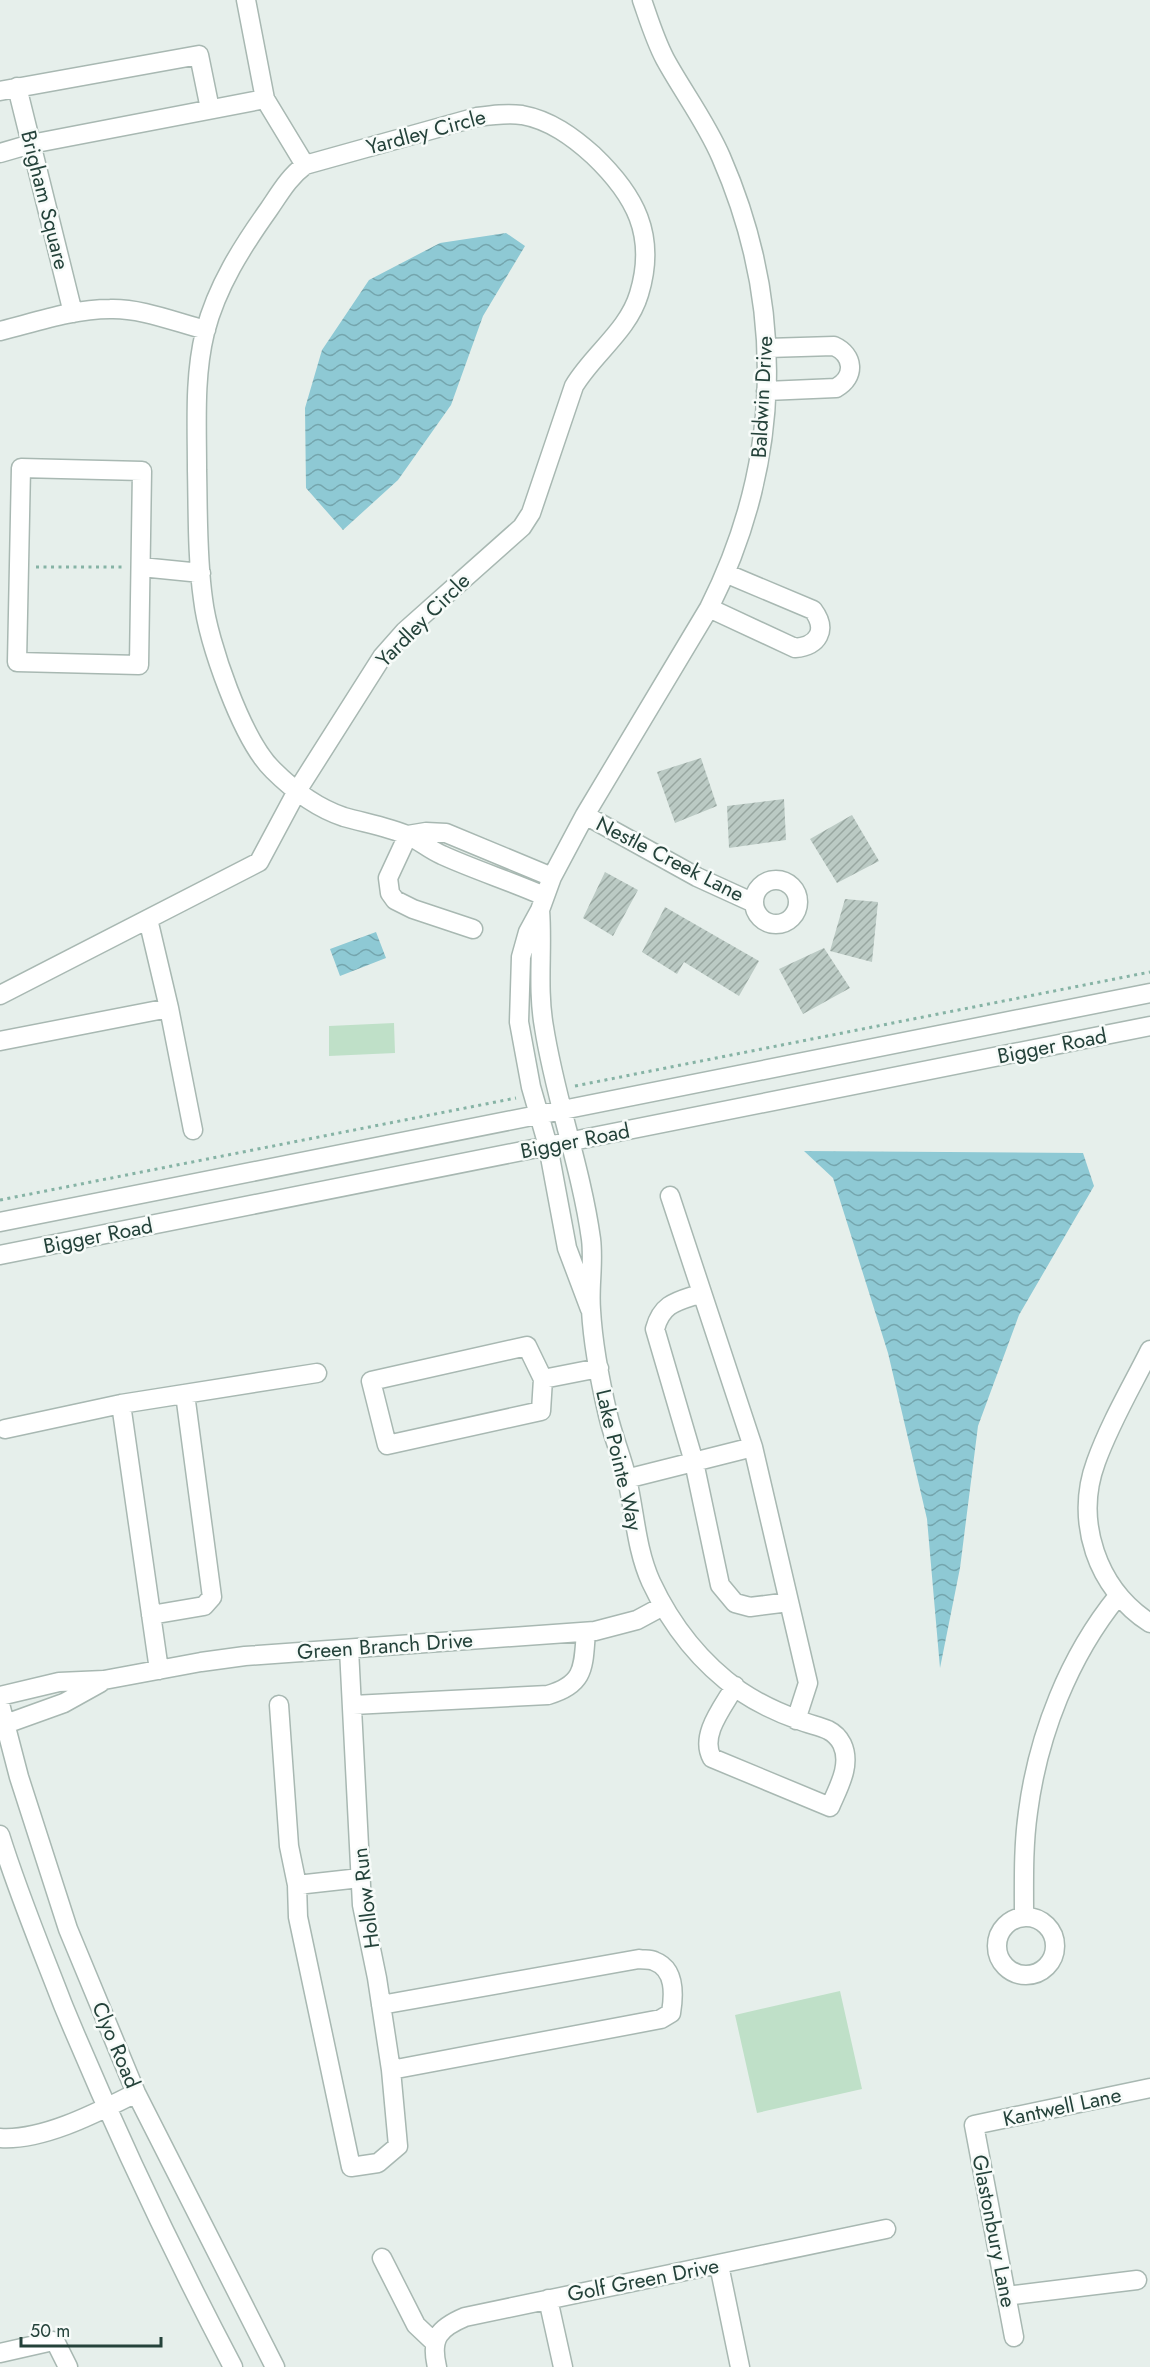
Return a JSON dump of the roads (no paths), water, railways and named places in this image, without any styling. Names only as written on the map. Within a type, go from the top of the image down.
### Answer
[{"type":"street","points":[[246,0],[265,99],[305,165],[293,174],[243,246],[216,298],[200,357],[196,388],[198,511],[203,599],[208,626],[245,729],[263,760],[297,791],[341,816],[408,835],[440,854],[542,903]]},
{"type":"street","name":"Baldwin Drive","points":[[539,1114],[531,1087],[519,1022],[521,957],[528,932],[552,876],[585,815],[709,608],[725,573],[749,508],[758,471],[766,391],[767,348],[764,303],[754,252],[741,207],[704,121],[666,60],[642,0]]},
{"type":"street","points":[[8,89],[199,55],[210,109]]},
{"type":"street","name":"Brigham Square","points":[[8,89],[31,144],[73,313]]},
{"type":"street","points":[[0,153],[31,144],[265,99]]},
{"type":"street","name":"Yardley Circle","points":[[0,994],[259,862],[297,791],[382,657],[405,631],[522,527],[531,513],[573,386],[582,371],[616,335],[631,314],[639,295],[645,262],[645,243],[639,216],[628,195],[616,177],[571,136],[548,123],[523,115],[499,114],[477,117],[305,165]]},
{"type":"street","points":[[0,330],[73,313],[110,309],[131,310],[206,330]]},
{"type":"street","points":[[766,391],[836,388],[844,384],[851,368],[848,357],[834,346],[767,348]]},
{"type":"street","points":[[21,468],[142,471],[141,567],[139,665],[17,662],[21,468]]},
{"type":"street","points":[[141,567],[201,573]]},
{"type":"street","points":[[709,608],[795,648],[807,647],[818,636],[820,626],[813,610],[725,573]]},
{"type":"street","name":"Nestle Creek Lane","points":[[585,815],[697,877],[754,903]]},
{"type":"street","points":[[408,835],[426,832],[446,833],[552,876]]},
{"type":"street","points":[[408,835],[388,878],[390,892],[395,900],[414,909],[473,929]]},
{"type":"street","name":"Baldwin Drive","points":[[542,903],[540,1001],[544,1030],[571,1141]]},
{"type":"street","points":[[147,919],[169,1008],[193,1130]]},
{"type":"street","name":"Bigger Road","points":[[0,1222],[1150,993]]},
{"type":"street","points":[[0,1041],[169,1008]]},
{"type":"street","name":"Bigger Road","points":[[0,1255],[1150,1026]]},
{"type":"street","name":"Lake Pointe Way","points":[[539,1114],[548,1146],[567,1248],[590,1309]]},
{"type":"street","name":"Lake Pointe Way","points":[[571,1141],[592,1242],[590,1309],[599,1368],[609,1416],[627,1479],[637,1540],[650,1580],[663,1606],[687,1642],[735,1686],[768,1706],[829,1731],[838,1737],[846,1757],[845,1768],[830,1807],[712,1758],[708,1750],[708,1736],[735,1686]]},
{"type":"street","points":[[670,1196],[753,1448],[808,1683],[796,1719]]},
{"type":"street","points":[[702,1293],[665,1308],[658,1317],[655,1329],[694,1462],[720,1585],[735,1603],[750,1607],[789,1602]]},
{"type":"street","points":[[526,1346],[543,1379],[541,1411],[387,1445],[370,1381],[526,1346]]},
{"type":"street","points":[[1148,1360],[1096,1462],[1088,1508],[1089,1531],[1103,1573],[1118,1596],[1150,1623]]},
{"type":"street","points":[[543,1379],[599,1368]]},
{"type":"street","points":[[5,1429],[121,1404],[317,1373]]},
{"type":"street","points":[[151,1615],[204,1606],[212,1598],[185,1394]]},
{"type":"street","points":[[121,1404],[159,1670]]},
{"type":"street","points":[[627,1479],[753,1448]]},
{"type":"street","points":[[1024,1917],[1024,1852],[1028,1812],[1045,1735],[1066,1681],[1083,1648],[1099,1620],[1118,1596]]},
{"type":"street","name":"Green Branch Drive","points":[[0,1696],[59,1682],[104,1680],[245,1656],[586,1632],[619,1626],[663,1606]]},
{"type":"street","points":[[353,1705],[548,1695],[562,1691],[575,1682],[582,1672],[586,1632]]},
{"type":"street","name":"Hollow Run","points":[[297,1885],[298,1917],[351,2167],[378,2163],[398,2146],[391,2070],[362,1905],[349,1649]]},
{"type":"street","name":"Green Branch Drive","points":[[3,1725],[64,1702],[104,1680]]},
{"type":"street","name":"Clyo Road","points":[[0,1704],[3,1725],[68,1929],[136,2093],[275,2367]]},
{"type":"street","points":[[279,1705],[289,1846],[297,1885],[360,1878]]},
{"type":"street","name":"Clyo Road","points":[[0,1834],[20,1897],[107,2107],[196,2296],[233,2367]]},
{"type":"street","points":[[381,2005],[639,1959],[655,1961],[670,1976],[674,1988],[671,2013],[661,2019],[391,2070]]},
{"type":"street","name":"Kantwell Lane","points":[[974,2125],[1150,2088]]},
{"type":"street","points":[[0,2138],[47,2131],[136,2093]]},
{"type":"street","name":"Glastonbury Lane","points":[[974,2125],[1014,2337]]},
{"type":"street","name":"Golf Green Drive","points":[[435,2343],[439,2332],[465,2316],[886,2229]]},
{"type":"street","points":[[382,2258],[416,2325],[435,2343],[433,2354],[436,2367]]},
{"type":"street","points":[[718,2265],[740,2367]]},
{"type":"street","points":[[1006,2296],[1137,2280]]},
{"type":"street","points":[[548,2299],[563,2367]]},
{"type":"street","points":[[4,2357],[53,2341],[68,2367]]},
{"type":"water","points":[[506,233],[525,246],[483,316],[451,405],[398,480],[343,530],[306,488],[305,408],[322,350],[369,280],[440,243]]},
{"type":"water","points":[[376,932],[386,958],[340,976],[330,949]]},
{"type":"water","points":[[804,1151],[1083,1153],[1094,1186],[1019,1315],[978,1426],[960,1568],[940,1668],[927,1519],[888,1353],[833,1178]]}]
